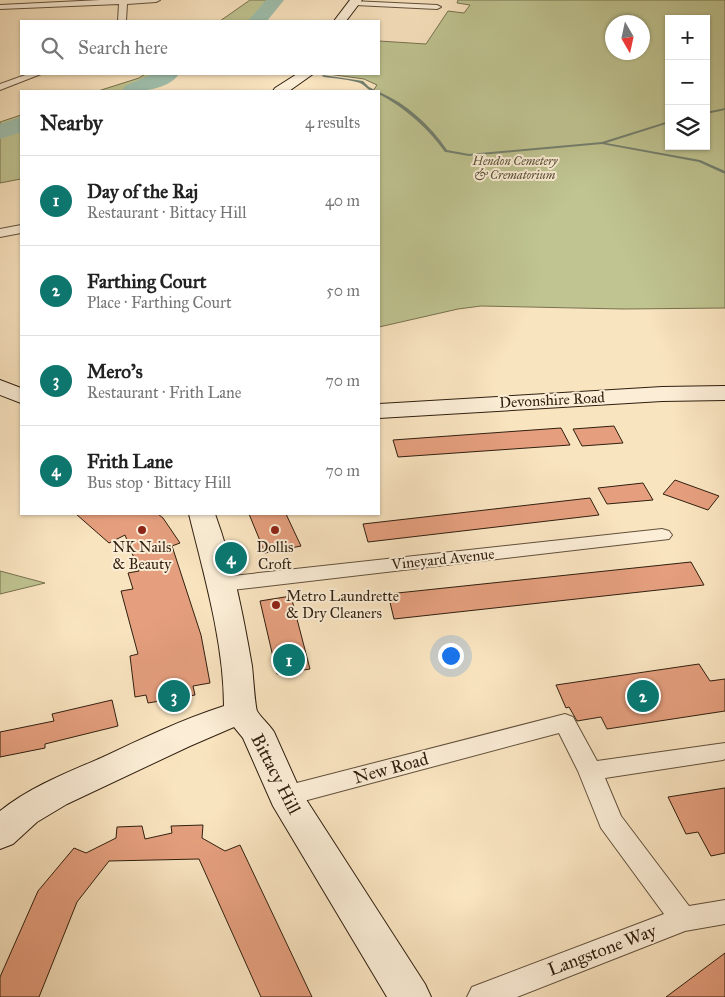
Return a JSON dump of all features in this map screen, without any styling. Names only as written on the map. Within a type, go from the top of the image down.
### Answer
[{"type":"main road","points":[[341,20],[355,1]]},
{"type":"main road","points":[[282,90],[305,75]]},
{"type":"main road","points":[[0,387],[20,396]]},
{"type":"main road","name":"Devonshire Road","points":[[380,411],[633,395],[725,393]]},
{"type":"main road","points":[[0,834],[9,823],[49,797],[209,722],[240,713],[241,690],[223,584],[200,518]]},
{"type":"main road","name":"Bittacy Hill","points":[[240,713],[257,732],[285,796],[410,997]]},
{"type":"street","points":[[0,7],[156,0]]},
{"type":"street","points":[[355,1],[437,7]]},
{"type":"street","points":[[122,20],[123,2]]},
{"type":"street","points":[[0,87],[33,75]]},
{"type":"street","points":[[0,233],[20,229]]},
{"type":"street","name":"Vineyard Avenue","points":[[223,584],[662,535]]},
{"type":"street","name":"New Road","points":[[285,796],[565,723],[590,771]]},
{"type":"street","points":[[683,919],[610,821],[590,771],[723,751]]},
{"type":"street","name":"Langstone Way","points":[[482,997],[683,919],[725,912]]},
{"type":"green space","points":[[250,0],[283,0],[262,20],[221,20]]},
{"type":"green space","name":"Hendon Cemetery & Crematorium","points":[[458,0],[725,0],[725,308],[623,309],[481,306],[458,309],[380,327],[380,90],[374,90],[377,85],[364,79],[335,75],[380,75],[380,41],[426,44],[448,11],[464,13],[470,5],[457,3]]},
{"type":"green space","points":[[144,75],[176,75],[143,90],[101,90]]},
{"type":"green space","points":[[20,115],[20,179],[0,183],[0,122]]},
{"type":"green space","points":[[0,571],[45,583],[0,594]]},
{"type":"building","points":[[614,426],[623,443],[582,446],[573,429]]},
{"type":"building","points":[[561,428],[570,445],[398,457],[393,440]]},
{"type":"building","points":[[675,480],[719,496],[708,510],[663,494]]},
{"type":"building","points":[[643,483],[653,500],[607,504],[598,488]]},
{"type":"building","points":[[590,498],[599,515],[368,542],[363,524]]},
{"type":"building","points":[[77,515],[159,515],[180,543],[172,546],[201,635],[210,683],[193,686],[195,695],[148,703],[146,695],[135,697],[130,656],[138,654],[121,591],[133,589],[128,573],[139,571],[125,535],[109,543]]},
{"type":"building","name":"Dollis Croft","points":[[249,515],[286,515],[301,546],[265,553]]},
{"type":"building","points":[[691,562],[704,585],[394,619],[388,594]]},
{"type":"building","points":[[291,596],[310,669],[277,674],[260,601]]},
{"type":"building","points":[[699,664],[710,681],[725,679],[725,711],[607,729],[601,717],[577,721],[569,707],[566,708],[556,685]]},
{"type":"building","points":[[112,700],[118,726],[45,744],[45,748],[0,757],[0,732],[54,721],[52,714]]},
{"type":"building","points":[[725,788],[725,853],[711,856],[698,832],[686,834],[668,797]]},
{"type":"building","points":[[203,825],[202,838],[225,851],[240,845],[312,997],[261,997],[199,859],[109,861],[77,902],[39,997],[0,997],[0,977],[38,891],[74,848],[86,853],[116,838],[117,827],[142,826],[145,839],[172,833],[171,826]]},
{"type":"building","points":[[725,953],[725,997],[666,997]]},
{"type":"waterway","points":[[258,20],[275,0]]},
{"type":"waterway","points":[[135,90],[167,75]]},
{"type":"waterway","points":[[324,76],[362,82],[373,90]]},
{"type":"waterway","points":[[380,94],[397,103],[416,118],[433,134],[446,151],[469,155],[602,143],[665,123]]},
{"type":"waterway","points":[[710,112],[725,109]]},
{"type":"waterway","points":[[0,132],[20,124]]},
{"type":"waterway","points":[[604,144],[700,161],[725,173]]},
{"type":"place","name":"NK Nails & Beauty","points":[[142,530]]},
{"type":"place","name":"Dollis Croft","points":[[275,530]]},
{"type":"place","name":"Frith Lane","points":[[231,558]]},
{"type":"place","name":"Metro Laundrette & Dry Cleaners","points":[[276,605]]},
{"type":"place","name":"Day of the Raj","points":[[289,660]]},
{"type":"place","name":"Mero's","points":[[174,696]]},
{"type":"place","name":"Farthing Court","points":[[643,696]]}]
